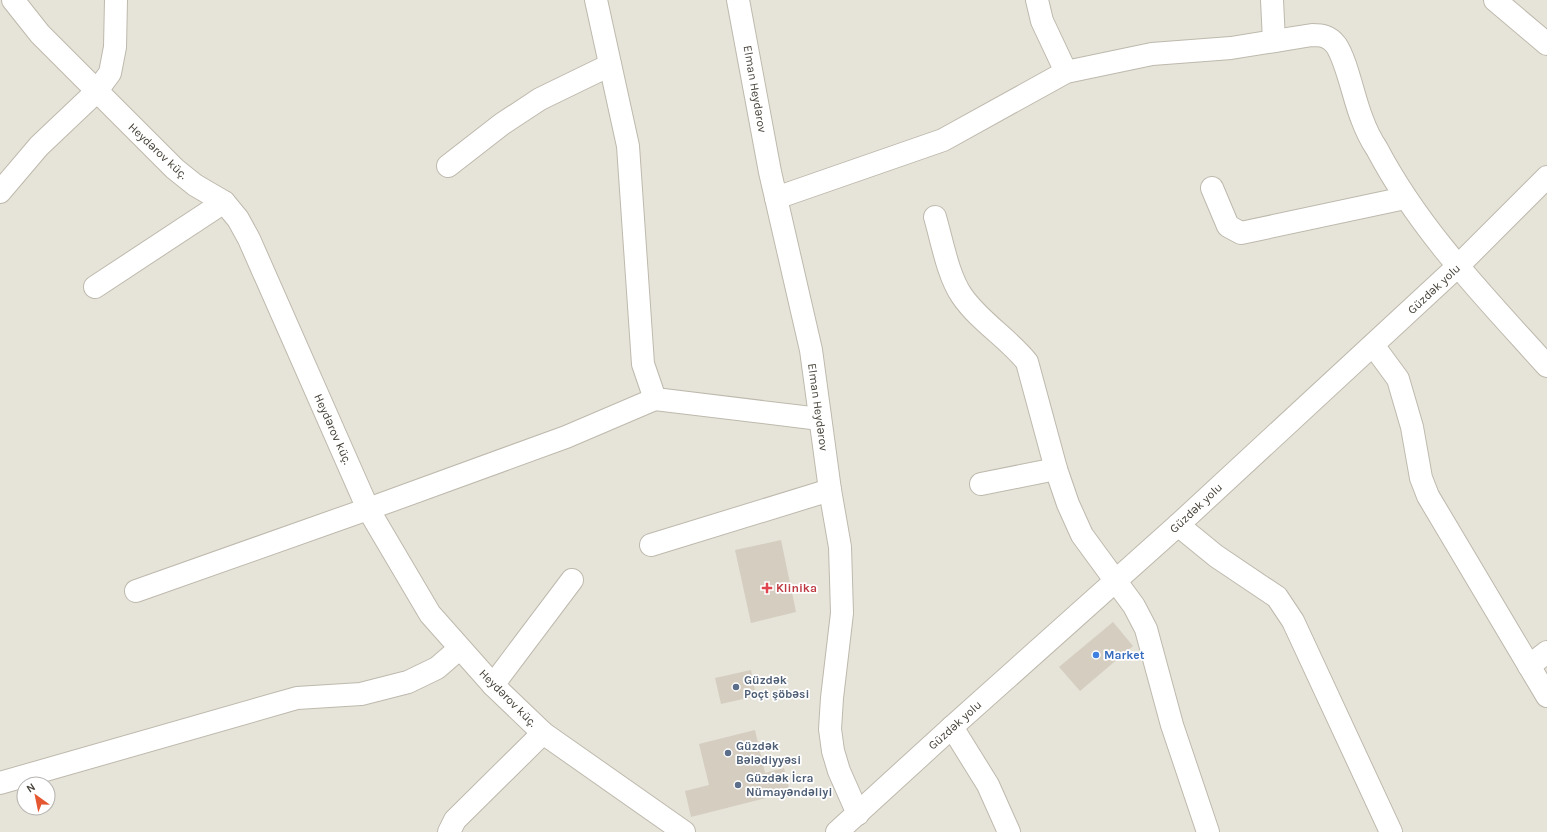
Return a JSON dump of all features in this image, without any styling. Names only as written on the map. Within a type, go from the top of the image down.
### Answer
[{"type":"street","points":[[0,192],[39,146],[96,92],[110,73],[115,46],[116,0]]},
{"type":"street","points":[[596,0],[628,146],[643,364],[655,399]]},
{"type":"street","name":"Elman Heydərov","points":[[738,0],[776,198],[811,350],[842,568],[842,613],[832,698],[830,729],[833,751],[838,770],[858,814]]},
{"type":"street","points":[[1038,0],[1042,21],[1066,72]]},
{"type":"street","points":[[1272,0],[1274,41]]},
{"type":"street","points":[[1495,0],[1547,44]]},
{"type":"street","name":"Heydərov küç.","points":[[21,4],[40,34],[96,92],[174,169],[195,185],[224,202],[238,219],[249,239],[368,509],[430,614],[459,649],[493,685],[543,733],[684,832]]},
{"type":"street","points":[[776,198],[943,140],[1066,72],[1152,54],[1231,48],[1312,35],[1324,35],[1335,44],[1342,57],[1362,120],[1377,150],[1405,198],[1458,266],[1547,366]]},
{"type":"street","points":[[448,166],[502,124],[540,99],[610,64]]},
{"type":"street","name":"Güzdək yolu","points":[[837,832],[1178,525],[1458,266],[1547,177]]},
{"type":"street","points":[[1212,188],[1228,226],[1241,233],[1405,198]]},
{"type":"street","points":[[95,287],[224,202]]},
{"type":"street","points":[[935,217],[950,269],[961,295],[976,312],[1016,348],[1028,362],[1056,469],[1068,504],[1082,535],[1134,606],[1146,629],[1172,725],[1208,832]]},
{"type":"street","points":[[1373,345],[1398,379],[1412,427],[1421,478],[1428,496],[1547,696]]},
{"type":"street","points":[[136,592],[566,437],[655,399],[820,419]]},
{"type":"street","points":[[982,484],[1056,469]]},
{"type":"street","points":[[652,545],[830,490]]},
{"type":"street","points":[[1178,525],[1216,556],[1277,598],[1289,615],[1391,832]]},
{"type":"street","points":[[493,685],[572,580]]},
{"type":"street","points":[[0,783],[297,698],[361,694],[408,682],[437,668],[459,649]]},
{"type":"street","points":[[1529,666],[1547,652]]},
{"type":"street","points":[[952,727],[988,785],[1009,832]]},
{"type":"street","points":[[449,832],[455,820],[543,733]]},
{"type":"shaded area","points":[[0,0],[1547,0],[1547,832],[0,832]]},
{"type":"building","points":[[781,540],[796,612],[751,623],[735,550]]},
{"type":"building","points":[[1113,622],[1133,646],[1080,691],[1059,667]]},
{"type":"building","points":[[751,670],[756,696],[721,704],[715,678]]},
{"type":"building","points":[[755,730],[765,773],[784,768],[790,792],[691,817],[685,791],[709,785],[699,744]]},
{"type":"place","name":"Klinika","points":[[767,588]]},
{"type":"place","name":"Market","points":[[1096,655]]},
{"type":"place","name":"Güzdək Poçt şöbəsi","points":[[736,687]]},
{"type":"place","name":"Güzdək Bələdiyyəsi","points":[[728,753]]},
{"type":"place","name":"Güzdək İcra Nümayəndəliyi","points":[[738,785]]}]
